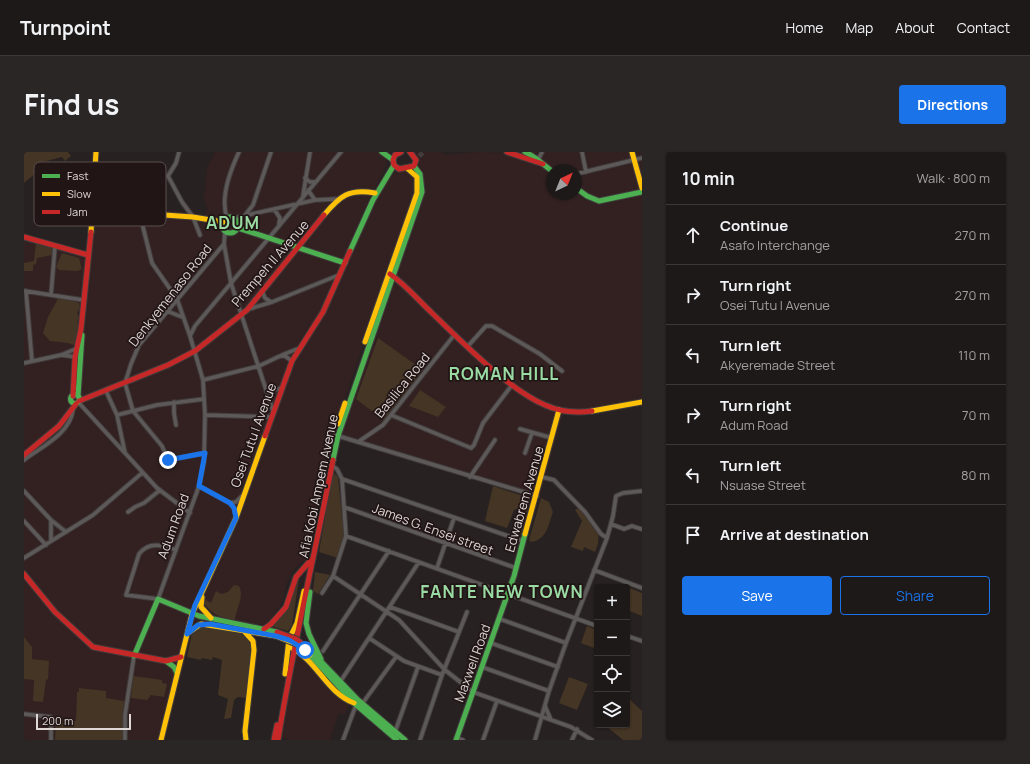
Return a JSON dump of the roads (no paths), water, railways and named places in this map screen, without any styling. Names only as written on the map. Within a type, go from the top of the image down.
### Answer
[{"type":"main road","points":[[95,162],[96,152]]},
{"type":"main road","points":[[382,152],[399,169]]},
{"type":"main road","points":[[397,152],[402,152]]},
{"type":"main road","name":"Osei Tutu I Avenue","points":[[161,740],[192,614],[236,518],[292,361],[297,349],[323,314],[375,193],[393,163],[397,152]]},
{"type":"main road","points":[[384,178],[399,169],[411,168],[417,156],[410,152]]},
{"type":"main road","points":[[507,152],[543,164]]},
{"type":"main road","points":[[525,152],[539,158],[546,166]]},
{"type":"main road","points":[[632,152],[642,188]]},
{"type":"main road","name":"Afia Kobi Ampem Avenue","points":[[274,740],[285,680],[288,645],[296,623],[337,436],[391,274],[420,199],[422,186],[418,176],[411,168]]},
{"type":"main road","name":"Prempeh II Avenue","points":[[76,400],[94,396],[126,383],[195,351],[245,312],[299,248],[337,199],[355,191],[362,190],[375,193]]},
{"type":"main road","points":[[582,193],[586,196],[600,201],[642,192]]},
{"type":"main road","points":[[166,215],[225,220],[234,218],[238,226],[268,238],[345,263]]},
{"type":"main road","points":[[225,220],[222,227],[225,231],[233,232],[238,226]]},
{"type":"main road","points":[[24,455],[56,430],[69,416],[76,400],[80,329],[91,226]]},
{"type":"main road","points":[[24,237],[88,255]]},
{"type":"main road","points":[[391,274],[468,346],[512,384],[536,402],[559,410],[593,411],[642,402]]},
{"type":"main road","points":[[69,416],[76,400]]},
{"type":"main road","name":"Edwabrem Avenue","points":[[508,594],[537,496],[559,410]]},
{"type":"main road","name":"Afia Kobi Ampem Avenue","points":[[278,740],[290,667],[295,649],[331,464]]},
{"type":"main road","points":[[264,629],[281,613],[291,597],[296,577],[310,561]]},
{"type":"main road","points":[[310,573],[306,619],[309,634],[325,666],[333,679],[405,740]]},
{"type":"main road","points":[[24,574],[55,612],[88,644],[99,650],[166,661],[181,657]]},
{"type":"main road","points":[[205,586],[201,607],[206,614],[215,620]]},
{"type":"main road","name":"Maxwell Road","points":[[456,739],[508,594]]},
{"type":"main road","points":[[158,599],[192,614],[215,620],[244,631],[282,637],[299,645],[310,653],[355,704],[397,740]]},
{"type":"main road","name":"Adum Road","points":[[134,656],[158,599]]},
{"type":"main road","points":[[187,634],[194,627],[202,624],[264,629],[288,635],[325,666]]},
{"type":"main road","points":[[244,631],[253,641],[254,657],[245,731],[246,740]]},
{"type":"main road","points":[[288,645],[303,654],[316,671],[346,701],[355,704]]},
{"type":"main road","points":[[166,661],[174,667],[177,673]]},
{"type":"street","points":[[179,152],[176,163],[168,176],[182,202],[193,217],[200,235]]},
{"type":"street","points":[[225,220],[224,207],[230,173],[239,152]]},
{"type":"street","points":[[238,226],[253,205],[272,152]]},
{"type":"street","points":[[303,196],[310,152]]},
{"type":"street","points":[[190,336],[194,326],[341,152]]},
{"type":"street","points":[[539,158],[542,152]]},
{"type":"street","points":[[582,152],[586,172]]},
{"type":"street","points":[[582,173],[642,158]]},
{"type":"street","points":[[305,178],[310,182],[315,182]]},
{"type":"street","points":[[308,190],[315,200]]},
{"type":"street","points":[[234,218],[315,200],[337,199]]},
{"type":"street","points":[[274,209],[280,218],[279,225]]},
{"type":"street","name":"Adum Road","points":[[143,227],[152,263],[177,299],[195,351],[203,380],[205,415],[205,453],[199,486],[158,599]]},
{"type":"street","points":[[225,231],[224,244],[231,283],[245,312],[259,366],[273,411]]},
{"type":"street","name":"Denkyemenaso Road","points":[[126,383],[131,364],[139,345],[224,244]]},
{"type":"street","points":[[51,295],[55,246]]},
{"type":"street","points":[[245,312],[339,275]]},
{"type":"street","points":[[32,361],[25,291],[83,300]]},
{"type":"street","points":[[262,291],[266,298],[272,302]]},
{"type":"street","points":[[167,311],[182,316]]},
{"type":"street","points":[[186,326],[194,326]]},
{"type":"street","points":[[468,346],[486,326],[492,326],[540,354],[562,371]]},
{"type":"street","name":"Basilica Road","points":[[358,442],[380,428],[455,334]]},
{"type":"street","points":[[24,363],[61,355],[79,348]]},
{"type":"street","points":[[203,380],[259,366],[281,356],[287,351],[297,349]]},
{"type":"street","points":[[61,355],[78,357]]},
{"type":"street","points":[[281,356],[292,361]]},
{"type":"street","points":[[126,383],[132,411],[162,446],[168,460],[205,453]]},
{"type":"street","points":[[391,415],[471,448],[474,445],[487,417],[502,400],[512,384]]},
{"type":"street","points":[[266,387],[274,390],[282,388]]},
{"type":"street","points":[[106,391],[118,415],[125,453]]},
{"type":"street","points":[[118,415],[174,402],[204,399]]},
{"type":"street","points":[[76,400],[142,473],[160,490],[190,513]]},
{"type":"street","points":[[174,402],[176,425]]},
{"type":"street","points":[[24,460],[63,430],[70,420],[73,409]]},
{"type":"street","points":[[205,415],[271,417]]},
{"type":"street","points":[[520,429],[552,438]]},
{"type":"street","points":[[526,453],[532,432]]},
{"type":"street","points":[[367,445],[369,435]]},
{"type":"street","points":[[337,436],[537,496]]},
{"type":"street","points":[[470,476],[495,440]]},
{"type":"street","points":[[322,593],[333,576],[346,536],[342,479],[338,470],[331,464]]},
{"type":"street","points":[[24,558],[98,511],[142,473]]},
{"type":"street","points":[[542,477],[554,480],[584,512],[602,535],[607,538]]},
{"type":"street","points":[[342,479],[523,541]]},
{"type":"street","points":[[199,486],[230,503],[234,508],[236,518]]},
{"type":"street","points":[[128,512],[135,507],[144,504],[160,490]]},
{"type":"street","points":[[24,491],[51,520],[66,532]]},
{"type":"street","points":[[535,740],[549,691],[566,643],[607,538],[617,495],[642,491]]},
{"type":"street","points":[[230,503],[236,502],[243,495]]},
{"type":"street","name":"James G. Ensei street","points":[[344,508],[516,568]]},
{"type":"street","points":[[437,568],[454,518]]},
{"type":"street","points":[[51,520],[52,541]]},
{"type":"street","points":[[24,521],[46,545]]},
{"type":"street","points":[[611,524],[624,529],[632,526],[641,529]]},
{"type":"street","points":[[346,536],[594,625]]},
{"type":"street","points":[[158,599],[126,595],[138,554],[150,545],[176,550]]},
{"type":"street","points":[[323,651],[389,551]]},
{"type":"street","points":[[342,679],[419,562]]},
{"type":"street","points":[[594,570],[642,588]]},
{"type":"street","points":[[333,576],[387,611],[404,626],[445,670],[474,692],[576,729],[592,740]]},
{"type":"street","points":[[390,607],[459,632]]},
{"type":"street","points":[[420,740],[442,675],[467,612]]},
{"type":"street","points":[[500,619],[566,643]]},
{"type":"street","points":[[630,637],[642,641]]},
{"type":"street","points":[[369,638],[396,657],[418,667],[442,675]]},
{"type":"street","points":[[491,643],[558,667]]},
{"type":"street","points":[[125,740],[127,702],[134,656]]},
{"type":"street","points":[[362,704],[396,657]]},
{"type":"street","points":[[394,732],[418,667]]},
{"type":"street","points":[[482,667],[549,691]]},
{"type":"street","points":[[483,740],[497,701]]},
{"type":"street","points":[[342,740],[355,704]]},
{"type":"street","points":[[545,706],[551,720]]},
{"type":"street","points":[[24,714],[52,717],[51,740]]},
{"type":"street","points":[[572,740],[576,729]]},
{"type":"street","points":[[456,739],[463,740]]},
{"type":"tunnel","points":[[419,156],[424,152]]},
{"type":"district","name":"ADUM","points":[[233,222]]},
{"type":"district","name":"ROMAN HILL","points":[[504,373]]},
{"type":"district","name":"FANTE NEW TOWN","points":[[502,591]]}]
